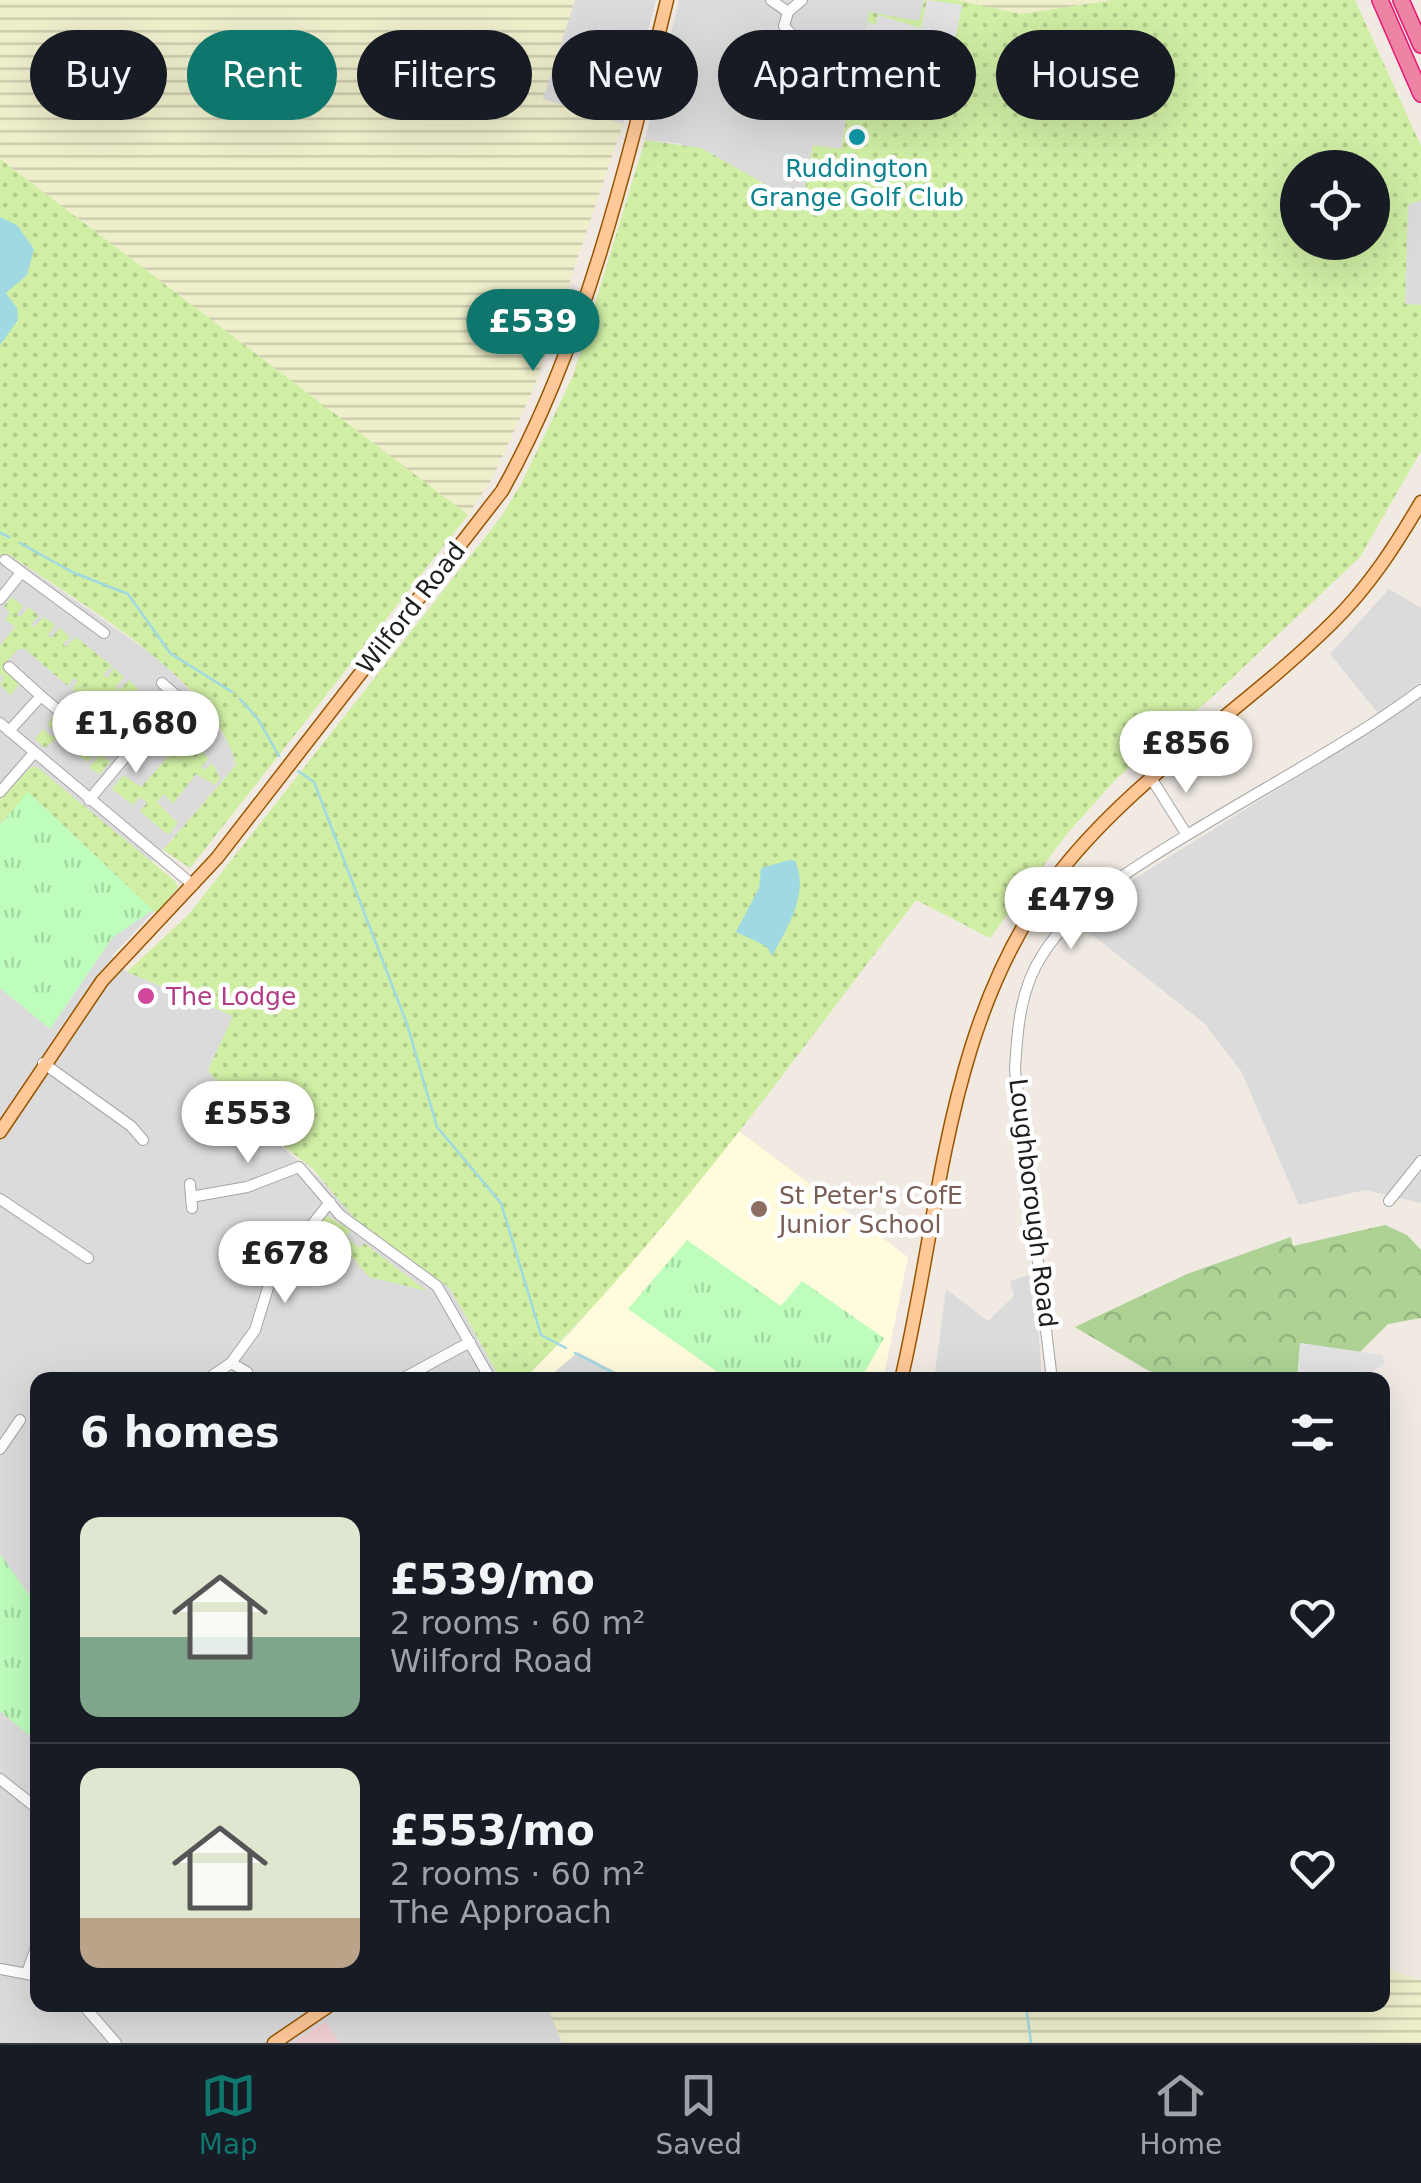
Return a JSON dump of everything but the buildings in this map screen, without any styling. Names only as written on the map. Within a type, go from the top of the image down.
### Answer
[{"type":"highway","points":[[1380,0],[1421,94]]},
{"type":"highway","points":[[1401,0],[1421,45]]},
{"type":"main road","name":"Wilford Road","points":[[1,1128],[107,975],[193,885],[484,515],[516,466],[556,372],[594,263],[667,0]]},
{"type":"main road","points":[[902,1372],[960,1078],[989,996],[1026,922],[1052,883],[1098,828],[1335,620],[1382,564],[1421,502]]},
{"type":"main road","points":[[274,2043],[320,2012]]},
{"type":"street","points":[[771,0],[788,12]]},
{"type":"street","points":[[788,30],[784,26],[788,12],[802,0]]},
{"type":"street","points":[[5,560],[104,633]]},
{"type":"street","points":[[0,599],[21,573]]},
{"type":"street","points":[[8,667],[80,728]]},
{"type":"street","points":[[162,683],[191,708]]},
{"type":"street","name":"Loughborough Road","points":[[1051,1372],[1016,1098],[1017,1031],[1028,983],[1043,952],[1082,910],[1187,835],[1320,757],[1421,690]]},
{"type":"street","points":[[89,800],[177,695]]},
{"type":"street","points":[[41,696],[5,727],[193,885]]},
{"type":"street","points":[[0,792],[34,753]]},
{"type":"street","points":[[1151,778],[1187,835]]},
{"type":"street","points":[[43,1063],[131,1126],[142,1140]]},
{"type":"street","points":[[1389,1200],[1421,1161]]},
{"type":"street","points":[[190,1184],[192,1203],[299,1167],[351,1224],[437,1286],[487,1372]]},
{"type":"street","points":[[0,1198],[88,1258]]},
{"type":"street","points":[[218,1372],[231,1363],[260,1322],[272,1275],[330,1202]]},
{"type":"street","points":[[415,1372],[470,1342]]},
{"type":"street","points":[[231,1363],[248,1372]]},
{"type":"street","points":[[0,1449],[20,1420]]},
{"type":"street","points":[[0,1778],[30,1802]]},
{"type":"street","points":[[0,1970],[30,1975]]},
{"type":"street","points":[[89,2012],[116,2043]]},
{"type":"shaded area","points":[[575,0],[656,0],[648,30],[565,30]]},
{"type":"shaded area","points":[[679,0],[924,0],[919,22],[906,30],[718,30],[718,120],[846,120],[841,149],[813,145],[803,199],[781,193],[678,143],[645,140],[650,120],[698,120],[698,30],[672,30]]},
{"type":"shaded area","points":[[927,0],[962,5],[957,30],[866,30],[867,22],[876,24],[878,15],[921,28]]},
{"type":"shaded area","points":[[552,69],[552,102],[542,99]]},
{"type":"shaded area","points":[[1421,200],[1421,305],[1405,305],[1408,204]]},
{"type":"shaded area","points":[[0,548],[172,668],[232,747],[236,765],[132,885],[156,909],[112,956],[127,972],[233,1016],[238,1110],[450,1288],[497,1372],[30,1372],[30,2012],[550,2012],[562,2043],[340,2043],[325,2021],[292,2043],[0,2043]]},
{"type":"shaded area","points":[[1389,589],[1421,608],[1421,1203],[1365,1190],[1299,1205],[1241,1071],[1204,1023],[1081,926],[1126,884],[1385,722],[1330,654]]},
{"type":"shaded area","name":"St Peter's CofE Junior School","points":[[739,1131],[908,1257],[885,1372],[617,1372],[578,1352],[554,1372],[531,1372],[572,1331]]},
{"type":"shaded area","points":[[1029,1275],[1037,1308],[1041,1372],[935,1372],[946,1289],[988,1321],[1014,1296],[1010,1281]]},
{"type":"shaded area","points":[[1300,1343],[1383,1355],[1384,1364],[1373,1372],[1299,1372]]},
{"type":"shaded area","points":[[578,1352],[617,1372],[554,1372]]},
{"type":"shaded area","points":[[325,2021],[340,2043],[292,2043]]},
{"type":"green space","points":[[0,0],[575,0],[565,30],[552,30],[552,71],[543,99],[552,102],[552,120],[610,120],[623,124],[534,388],[493,477],[468,515],[0,159]]},
{"type":"green space","name":"Ruddington Grange Golf Club","points":[[924,0],[956,0],[1021,14],[1114,0],[1355,0],[1421,146],[1421,200],[1408,205],[1405,304],[1421,305],[1421,451],[1360,557],[1211,698],[1116,779],[1066,835],[990,938],[916,900],[727,1146],[629,1266],[531,1372],[497,1372],[450,1288],[355,1219],[313,1169],[238,1110],[208,1070],[233,1016],[127,972],[189,914],[501,517],[573,376],[645,140],[701,148],[781,193],[803,199],[813,145],[841,149],[846,120],[976,120],[976,30],[866,30],[869,12],[919,21]]},
{"type":"green space","points":[[956,0],[1114,0],[1021,14]]},
{"type":"green space","points":[[0,159],[468,515],[190,868],[163,850],[236,765],[224,733],[202,703],[141,646],[8,554],[0,555]]},
{"type":"green space","points":[[12,597],[23,606],[17,614],[20,617],[29,607],[39,616],[31,624],[34,627],[44,617],[55,625],[48,635],[51,638],[60,628],[70,637],[63,644],[65,647],[76,637],[112,666],[103,675],[107,678],[114,668],[124,677],[116,687],[119,690],[129,680],[139,689],[127,701],[134,708],[143,698],[154,707],[164,701],[148,720],[129,707],[95,747],[110,762],[100,774],[89,768],[98,757],[94,754],[88,762],[77,754],[86,746],[79,739],[68,751],[60,744],[69,733],[66,730],[45,748],[35,739],[43,729],[53,737],[57,733],[47,724],[53,717],[80,735],[95,717],[95,707],[72,689],[78,681],[73,678],[68,686],[25,649],[18,649],[2,667],[19,684],[11,695],[0,685],[4,677],[0,674],[0,646],[15,627],[5,619],[10,613],[4,606]]},
{"type":"green space","points":[[187,736],[197,744],[189,754],[193,756],[200,749],[209,759],[201,767],[205,770],[212,763],[220,778],[215,785],[196,774],[173,804],[164,794],[157,802],[178,823],[168,835],[140,811],[147,803],[140,797],[133,805],[112,789],[123,775],[141,787]]},
{"type":"green space","points":[[31,767],[37,767],[175,881],[178,887],[156,913],[29,793],[0,824],[0,799]]},
{"type":"green space","points":[[28,792],[153,910],[112,938],[50,1029],[0,988],[0,825]]},
{"type":"green space","points":[[326,1215],[350,1230],[346,1238],[360,1248],[364,1243],[427,1291],[369,1277],[336,1238],[311,1230]]},
{"type":"green space","points":[[1385,1225],[1407,1235],[1421,1250],[1421,1318],[1388,1324],[1359,1353],[1300,1343],[1298,1372],[1152,1372],[1075,1327],[1187,1274],[1291,1237],[1293,1246]]},
{"type":"green space","points":[[687,1240],[781,1306],[802,1281],[884,1338],[865,1372],[718,1372],[628,1309]]},
{"type":"green space","points":[[0,1554],[30,1596],[29,1735],[0,1711]]},
{"type":"green space","points":[[1390,1969],[1421,1980],[1421,2043],[562,2043],[550,2012],[1390,2012]]},
{"type":"water","points":[[0,217],[17,225],[34,249],[27,275],[6,293],[17,308],[18,320],[0,345]]},
{"type":"water","points":[[795,861],[799,873],[798,898],[772,956],[766,946],[736,932],[759,888],[761,868]]},
{"type":"waterway","points":[[0,533],[9,537]]},
{"type":"waterway","points":[[20,543],[72,572],[128,594],[170,653],[232,692]]},
{"type":"waterway","points":[[240,699],[258,719],[279,756]]},
{"type":"waterway","points":[[298,771],[314,782],[407,1024],[437,1127],[501,1203],[541,1335],[566,1348]]},
{"type":"waterway","points":[[575,1353],[612,1372]]},
{"type":"waterway","points":[[1027,2012],[1031,2043]]},
{"type":"place","name":"Ruddington Grange Golf Club","points":[[857,137]]},
{"type":"place","name":"The Lodge","points":[[146,996]]},
{"type":"place","name":"St Peter's CofE Junior School","points":[[759,1209]]}]
